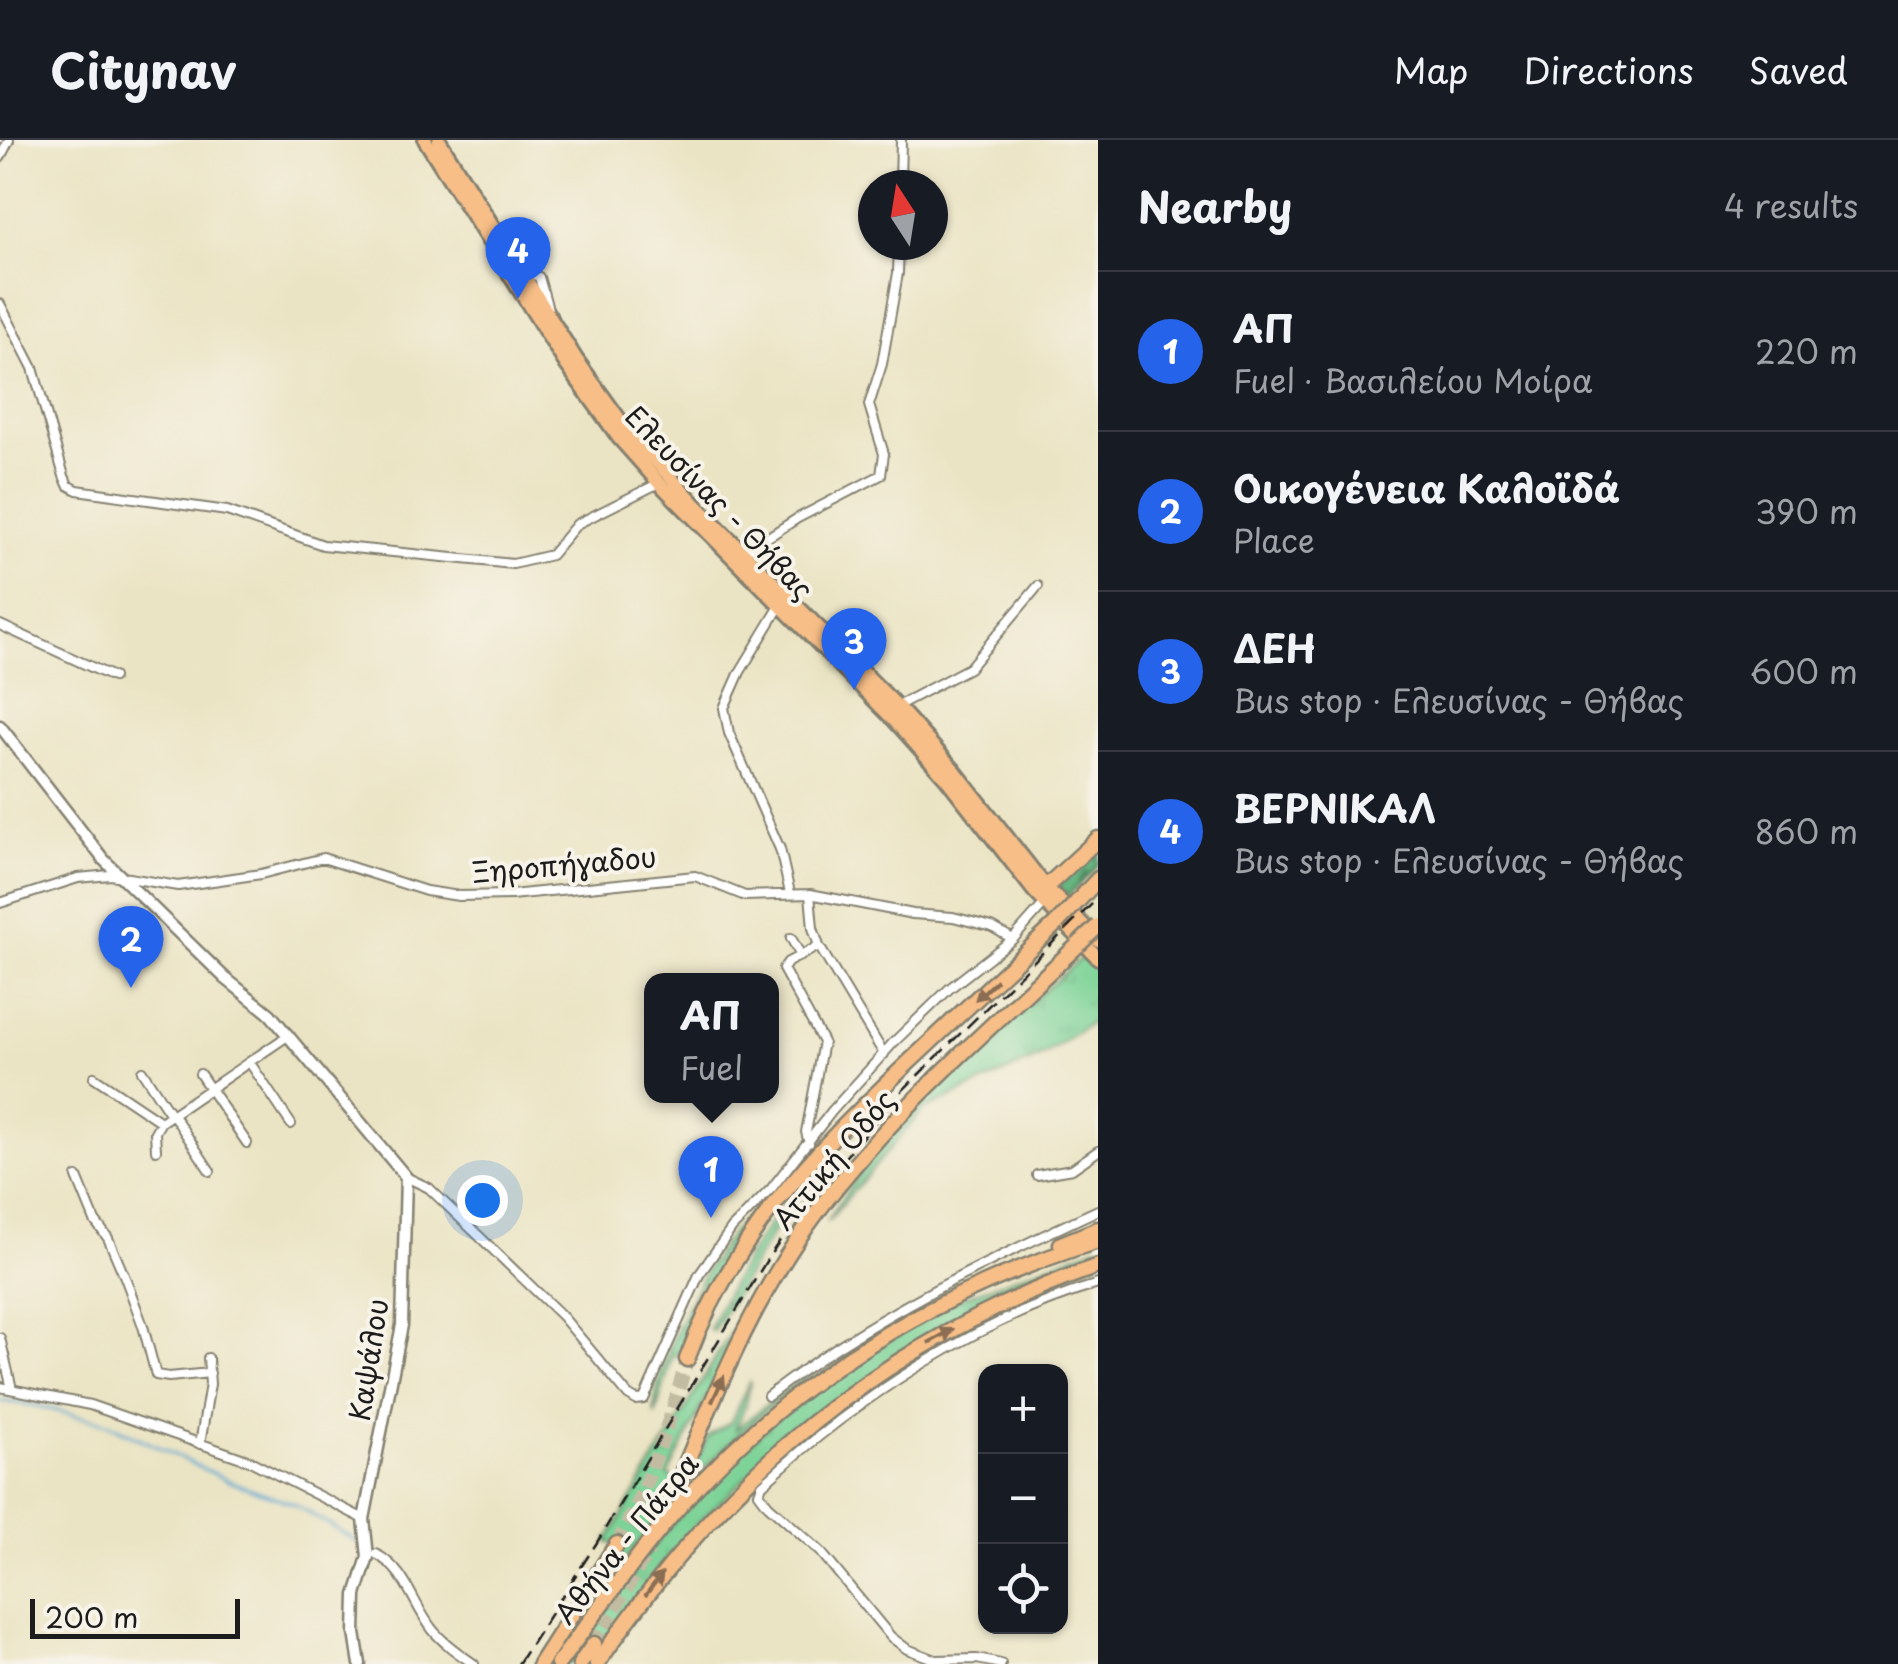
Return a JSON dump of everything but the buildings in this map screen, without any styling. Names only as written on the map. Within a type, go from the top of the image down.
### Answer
[{"type":"highway","points":[[1046,887],[1098,839]]},
{"type":"highway","name":"Αττική Οδός","points":[[686,1360],[737,1255],[796,1175],[1098,879]]},
{"type":"highway","name":"Αττική Οδός","points":[[680,1478],[747,1325],[808,1224],[846,1176],[926,1091],[1098,926]]},
{"type":"highway","points":[[952,1296],[1012,1265],[1098,1229]]},
{"type":"highway","name":"Αθήνα - Πάτρα","points":[[558,1664],[656,1534],[734,1450],[788,1402],[841,1362],[952,1296],[1038,1260],[1098,1241]]},
{"type":"highway","name":"Αθήνα - Πάτρα","points":[[597,1664],[688,1542],[744,1482],[807,1426],[858,1388],[945,1334],[1026,1293],[1098,1268]]},
{"type":"highway","points":[[540,1664],[617,1544]]},
{"type":"highway","points":[[580,1664],[594,1644]]},
{"type":"main road","name":"Ελευσίνας - Θήβας","points":[[426,140],[579,385],[659,484],[897,706],[955,771],[1046,887],[1098,940]]},
{"type":"main road","name":"Ελευσίνας - Θήβας","points":[[439,140],[589,379],[628,431],[739,556]]},
{"type":"main road","name":"Ελευσίνας - Θήβας","points":[[785,602],[921,749],[1044,904],[1098,958]]},
{"type":"main road","points":[[1044,904],[1046,887]]},
{"type":"street","points":[[0,158],[9,140]]},
{"type":"street","points":[[900,170],[901,140]]},
{"type":"street","points":[[739,556],[798,518],[881,475],[884,454],[869,406],[882,364],[898,260]]},
{"type":"street","points":[[0,304],[30,362],[64,476],[76,490],[227,512],[323,545],[514,564],[551,555],[577,524],[659,484]]},
{"type":"street","points":[[897,706],[968,668],[1038,586]]},
{"type":"street","points":[[785,602],[740,672],[724,708],[729,733],[780,849],[790,894]]},
{"type":"street","points":[[0,625],[113,677]]},
{"type":"street","points":[[0,726],[122,878],[224,978],[270,1014],[406,1177],[429,1188],[562,1316],[628,1395],[640,1401],[650,1392],[676,1322],[706,1261],[732,1228],[771,1189],[832,1111],[884,1054],[942,995],[1013,939],[1044,904]]},
{"type":"street","name":"Ξηροπήγαδου","points":[[0,903],[78,878],[110,876],[178,886],[261,874],[323,858],[426,891],[459,896],[575,890],[695,876],[746,896],[810,894],[913,914],[954,916],[992,927],[1013,939]]},
{"type":"street","points":[[810,894],[819,946],[884,1054]]},
{"type":"street","points":[[791,938],[800,956]]},
{"type":"street","points":[[809,1144],[806,1132],[823,1046],[783,969],[788,962],[819,946]]},
{"type":"street","points":[[156,1150],[156,1132],[161,1122],[289,1036]]},
{"type":"street","points":[[250,1063],[290,1124]]},
{"type":"street","points":[[142,1071],[210,1171]]},
{"type":"street","points":[[200,1074],[247,1143]]},
{"type":"street","points":[[94,1076],[161,1122]]},
{"type":"street","points":[[1037,1175],[1072,1169],[1098,1151]]},
{"type":"street","name":"Καψάλου","points":[[372,1551],[364,1519],[402,1325],[406,1177]]},
{"type":"street","points":[[78,1178],[94,1221],[113,1248],[126,1280],[156,1375],[170,1378],[210,1373]]},
{"type":"street","points":[[768,1396],[813,1362],[908,1303],[1098,1210]]},
{"type":"street","points":[[1001,1664],[977,1659],[936,1660],[907,1649],[890,1636],[820,1551],[768,1505],[759,1492],[762,1485],[812,1442],[920,1367],[1006,1320],[1098,1284]]},
{"type":"street","points":[[0,1338],[12,1389]]},
{"type":"street","points":[[200,1444],[210,1373],[208,1358]]},
{"type":"street","points":[[0,1388],[90,1404],[267,1467],[364,1519]]},
{"type":"street","points":[[360,1664],[355,1632],[356,1594],[372,1551],[400,1574],[440,1639],[474,1664]]},
{"type":"green space","points":[[1098,845],[1098,866],[1067,897],[1056,884]]},
{"type":"green space","points":[[1083,956],[1098,970],[1098,1018],[1040,1057],[923,1110],[827,1222],[852,1184],[912,1113]]},
{"type":"green space","points":[[828,1153],[771,1235],[713,1331],[709,1329],[761,1236]]},
{"type":"green space","points":[[746,1219],[705,1293],[677,1355],[672,1357],[655,1415],[656,1395],[672,1341],[716,1255]]},
{"type":"green space","points":[[1098,1246],[1098,1261],[1046,1280],[804,1423],[701,1520],[657,1571],[601,1647],[589,1639],[571,1664],[566,1664],[643,1558],[707,1483],[770,1424],[843,1367],[955,1300]]},
{"type":"green space","points":[[759,1285],[762,1287],[668,1475],[685,1486],[709,1436],[731,1422],[750,1381],[735,1430],[813,1368],[869,1333],[778,1401],[717,1456],[651,1528],[590,1605],[622,1550],[607,1541]]},
{"type":"waterway","points":[[0,1401],[107,1423],[231,1482],[295,1504],[356,1541]]},
{"type":"tunnel","points":[[617,1544],[657,1454],[687,1359]]},
{"type":"tunnel","points":[[664,1522],[680,1478]]},
{"type":"tunnel","points":[[594,1644],[649,1550]]},
{"type":"railway","points":[[518,1664],[805,1204],[900,1093],[1098,898]]},
{"type":"place","name":"ΒΕΡΝΙΚΑΛ","points":[[518,299]]},
{"type":"place","name":"ΔΕΗ","points":[[854,690]]},
{"type":"place","name":"Οικογένεια Καλοϊδά","points":[[131,988]]},
{"type":"place","name":"ΑΠ","points":[[711,1218]]}]
